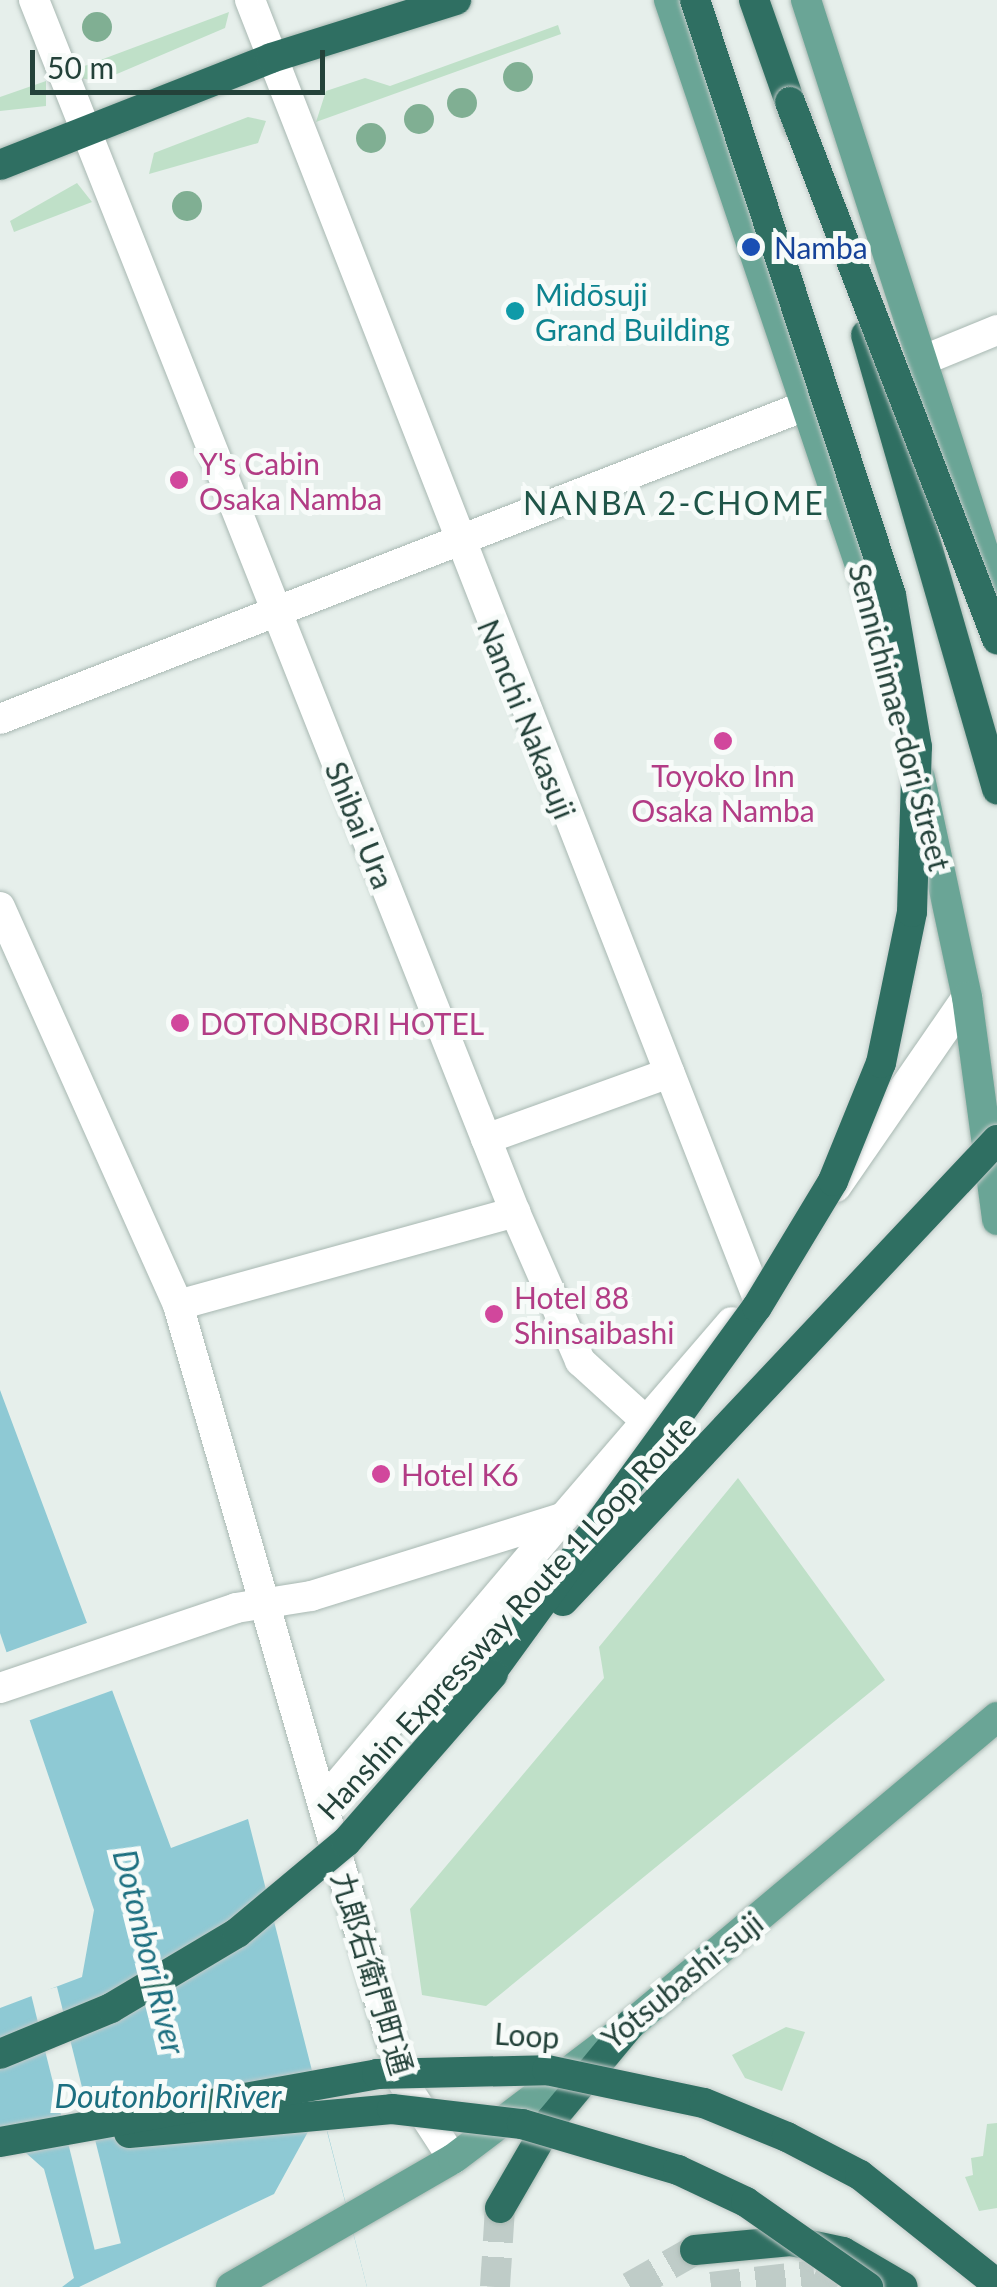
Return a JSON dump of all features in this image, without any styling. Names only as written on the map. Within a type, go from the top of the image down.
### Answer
[{"type":"highway","points":[[0,164],[272,58],[456,0]]},
{"type":"highway","points":[[480,1688],[757,1307],[833,1181],[881,1063],[912,912],[917,747],[892,595],[695,0]]},
{"type":"highway","points":[[754,0],[922,508],[997,789]]},
{"type":"highway","points":[[790,102],[997,639]]},
{"type":"highway","name":"Hanshin Expressway Route 1 Loop Route","points":[[0,2054],[111,2008],[236,1933],[346,1842],[480,1688],[995,1158]]},
{"type":"highway","points":[[500,2208],[551,2120],[630,2026]]},
{"type":"highway","name":"Loop","points":[[0,2142],[377,2074],[547,2070],[704,2103],[788,2137],[860,2175],[997,2284]]},
{"type":"highway","points":[[35,2135],[392,2109],[522,2124],[678,2170],[746,2202],[868,2287]]},
{"type":"highway","points":[[695,2250],[791,2242],[843,2252],[903,2287]]},
{"type":"main road","name":"Sennichimae-dori Street","points":[[669,0],[882,624],[968,996],[995,1158],[997,1220]]},
{"type":"main road","points":[[806,0],[997,592]]},
{"type":"main road","name":"Yotsubashi-suji","points":[[231,2287],[352,2221],[453,2159],[630,2026],[997,1717]]},
{"type":"street","name":"Nanchi Nakasuji","points":[[250,0],[458,546],[756,1294]]},
{"type":"street","name":"Shibai Ura","points":[[38,8],[515,1212],[580,1361],[646,1421]]},
{"type":"street","points":[[924,360],[997,330]]},
{"type":"street","points":[[0,719],[458,546],[805,406]]},
{"type":"street","name":"九郎右衛門町通","points":[[0,907],[178,1304],[268,1602],[403,2082],[453,2159]]},
{"type":"street","points":[[322,1802],[756,1294],[968,996]]},
{"type":"street","points":[[486,1139],[670,1074]]},
{"type":"street","points":[[178,1304],[515,1212]]},
{"type":"street","points":[[0,1688],[183,1626],[564,1517]]},
{"type":"green space","points":[[229,12],[225,28],[98,82],[81,78],[79,68]]},
{"type":"green space","points":[[558,25],[561,34],[316,122],[326,91],[365,78],[390,86]]},
{"type":"green space","points":[[46,81],[46,106],[0,111],[0,97]]},
{"type":"green space","points":[[248,117],[266,121],[258,143],[149,174],[154,153]]},
{"type":"green space","points":[[77,183],[92,202],[14,232],[10,221]]},
{"type":"green space","points":[[738,1478],[885,1680],[486,2006],[422,1995],[410,1909],[604,1678],[599,1647]]},
{"type":"green space","points":[[786,2027],[805,2032],[782,2091],[745,2078],[732,2055]]},
{"type":"green space","points":[[997,2123],[997,2208],[979,2211],[965,2177],[973,2175],[971,2158],[983,2156],[987,2124]]},
{"type":"water","name":"Doutonbori River","points":[[0,1390],[171,1848],[248,1819],[367,2287],[62,2287],[74,2278],[44,2169],[17,2145],[0,2149],[0,2008],[82,1977],[94,1910],[0,1633]]},
{"type":"pier","points":[[95,1620],[120,1688],[26,1722],[1,1654]]},
{"type":"pier","points":[[57,1987],[121,2243],[95,2250],[31,1994]]},
{"type":"pier","points":[[321,2108],[367,2287],[79,2287],[274,2194]]},
{"type":"tunnel","points":[[495,2287],[500,2208]]},
{"type":"tunnel","points":[[630,2287],[695,2250]]},
{"type":"tunnel","points":[[711,2287],[814,2275],[837,2287]]},
{"type":"place","name":"Namba","points":[[751,247]]},
{"type":"place","name":"Midōsuji Grand Building","points":[[515,311]]},
{"type":"place","name":"Y's Cabin Osaka Namba","points":[[179,480]]},
{"type":"place","name":"Toyoko Inn Osaka Namba","points":[[723,741]]},
{"type":"place","name":"DOTONBORI HOTEL","points":[[180,1023]]},
{"type":"place","name":"Hotel 88 Shinsaibashi","points":[[494,1314]]},
{"type":"place","name":"Hotel K6","points":[[381,1474]]},
{"type":"district","name":"NANBA 2-CHOME","points":[[674,503]]},
{"type":"water label","name":"Dotonbori River","points":[[149,1952]]}]
